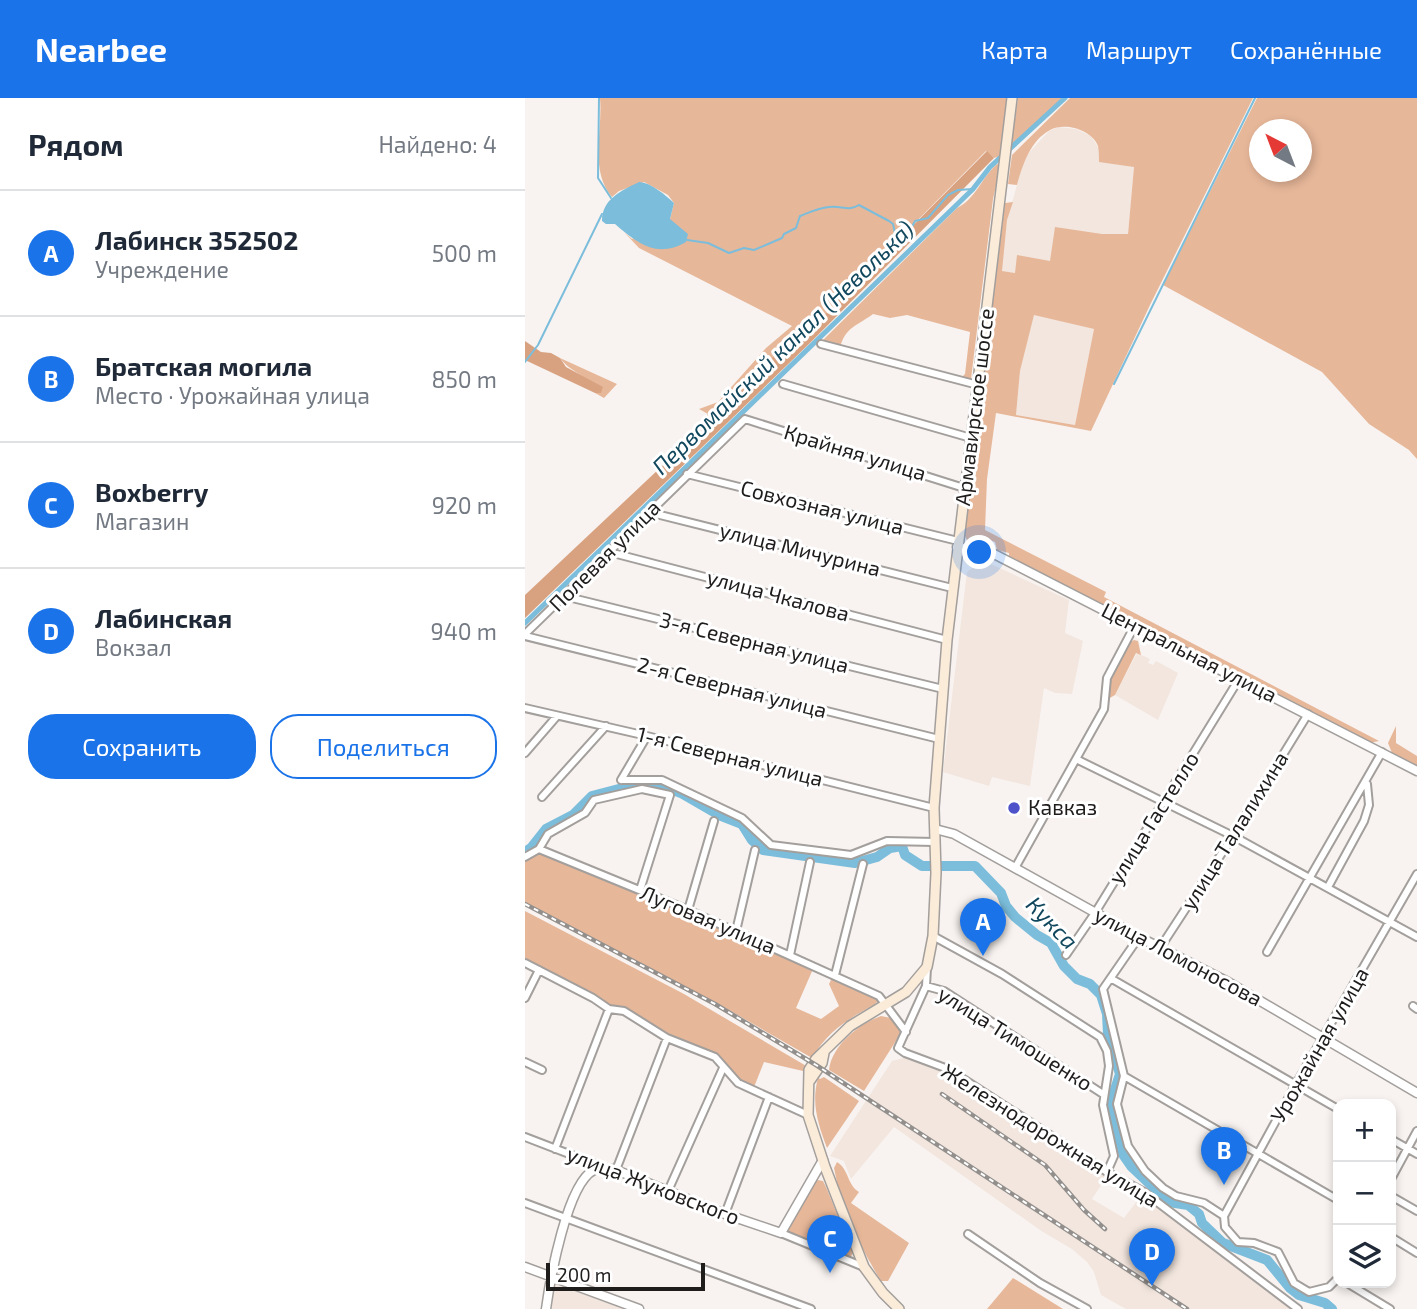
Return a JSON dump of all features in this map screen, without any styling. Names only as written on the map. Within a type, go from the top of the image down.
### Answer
[{"type":"main road","name":"Армавирское шоссе","points":[[927,967],[933,936],[935,808],[952,588],[1012,98]]},
{"type":"main road","points":[[899,1309],[864,1267],[823,1160],[809,1115],[809,1082],[810,1070],[816,1059],[850,1026],[906,992],[927,967]]},
{"type":"street","points":[[821,344],[978,385]]},
{"type":"street","points":[[783,384],[971,438]]},
{"type":"street","name":"Полевая улица","points":[[525,635],[745,419]]},
{"type":"street","name":"Крайняя улица","points":[[745,419],[964,488]]},
{"type":"street","name":"Совхозная улица","points":[[687,474],[957,544]]},
{"type":"street","name":"улица Мичурина","points":[[649,512],[952,588]]},
{"type":"street","name":"Центральная улица","points":[[957,544],[994,554],[1417,771]]},
{"type":"street","name":"улица Чкалова","points":[[609,552],[947,640]]},
{"type":"street","name":"3-я Северная улица","points":[[564,596],[943,689]]},
{"type":"street","points":[[1015,868],[1104,709],[1107,678],[1135,625]]},
{"type":"street","name":"2-я Северная улица","points":[[525,635],[939,739]]},
{"type":"street","name":"улица Гастелло","points":[[1066,955],[1095,913],[1239,679]]},
{"type":"street","name":"1-я Северная улица","points":[[525,708],[935,808]]},
{"type":"street","name":"улица Талалихина","points":[[1160,948],[1308,714]]},
{"type":"street","points":[[525,753],[557,716]]},
{"type":"street","points":[[542,797],[606,726]]},
{"type":"street","points":[[646,736],[621,780],[662,780],[742,818],[771,845],[851,855],[887,841],[935,842]]},
{"type":"street","points":[[1267,951],[1382,752]]},
{"type":"street","points":[[1076,759],[1233,836],[1417,937]]},
{"type":"street","points":[[1328,887],[1370,805],[1367,782]]},
{"type":"street","points":[[525,857],[539,849],[548,834],[585,813],[594,800],[642,789],[670,795],[640,890]]},
{"type":"street","points":[[688,910],[715,821]]},
{"type":"street","name":"улица Ломоносова","points":[[935,830],[954,834],[1139,937],[1228,982],[1417,1093]]},
{"type":"street","name":"Луговая улица","points":[[539,849],[688,910],[835,975],[879,996],[887,1005]]},
{"type":"street","points":[[736,931],[755,850]]},
{"type":"street","points":[[790,955],[810,862]]},
{"type":"street","points":[[835,975],[863,864]]},
{"type":"street","name":"Урожайная улица","points":[[1224,1216],[1296,1084],[1415,883],[1417,874]]},
{"type":"street","points":[[933,936],[1002,974],[1100,1037],[1107,1051],[1109,1066],[1103,1105],[1114,1156],[1107,1172]]},
{"type":"street","points":[[1124,1076],[1103,989],[1139,937]]},
{"type":"street","points":[[525,963],[609,1009],[624,1011],[667,1038],[715,1057],[739,1083],[809,1115]]},
{"type":"street","name":"Армавирское шоссе","points":[[898,1048],[926,986],[927,967]]},
{"type":"street","points":[[525,998],[540,970]]},
{"type":"street","points":[[1112,979],[1333,1106]]},
{"type":"street","name":"улица Тимошенко","points":[[926,986],[944,992],[1103,1094]]},
{"type":"street","points":[[887,1005],[906,1032]]},
{"type":"street","points":[[555,1149],[609,1009]]},
{"type":"street","points":[[616,1170],[667,1038]]},
{"type":"street","name":"Железнодорожная улица","points":[[898,1048],[948,1069],[1107,1172],[1145,1192],[1298,1309]]},
{"type":"street","points":[[525,1062],[542,1070]]},
{"type":"street","points":[[668,1191],[723,1068]]},
{"type":"street","name":"улица Тимошенко","points":[[1124,1076],[1333,1197]]},
{"type":"street","name":"Железнодорожная улица","points":[[1124,1076],[1117,1104],[1128,1146],[1145,1171],[1176,1196],[1204,1203],[1224,1216],[1226,1227],[1238,1242],[1254,1243],[1278,1252],[1294,1283],[1309,1292],[1329,1287],[1333,1283]]},
{"type":"street","points":[[725,1214],[769,1097]]},
{"type":"street","points":[[1396,1169],[1417,1130]]},
{"type":"street","name":"улица Жуковского","points":[[525,1138],[616,1170],[864,1267]]},
{"type":"street","points":[[1396,1142],[1417,1154]]},
{"type":"street","points":[[781,1233],[823,1160]]},
{"type":"street","points":[[546,1309],[551,1277],[576,1190],[593,1171],[605,1168]]},
{"type":"street","points":[[1396,1199],[1417,1211]]},
{"type":"street","points":[[525,1203],[811,1309]]},
{"type":"street","points":[[968,1234],[1040,1283],[1084,1307]]},
{"type":"street","points":[[1396,1240],[1417,1253]]},
{"type":"street","points":[[525,1267],[639,1309]]},
{"type":"street","points":[[1355,1288],[1390,1309]]},
{"type":"shaded area","points":[[600,98],[1008,98],[1001,156],[994,158],[986,151],[819,320],[787,343],[758,371],[738,396],[708,414],[699,409],[718,402],[766,348],[792,326],[639,248],[624,232],[632,239],[670,219],[674,203],[668,195],[644,182],[619,191],[612,197],[605,186],[599,163]]},
{"type":"shaded area","points":[[1018,98],[1062,98],[1011,147]]},
{"type":"shaded area","points":[[1070,98],[1253,98],[1091,431],[996,413],[987,479],[985,530],[1106,592],[1104,597],[1379,741],[1369,743],[1009,556],[1009,553],[997,550],[995,542],[986,539],[981,546],[977,546],[967,540],[964,530],[1005,203],[1013,202],[1007,220],[1002,271],[1015,273],[1017,255],[1050,261],[1055,227],[1102,234],[1128,234],[1134,167],[1099,162],[1098,146],[1090,136],[1070,127],[1050,130],[1037,140],[1028,154],[1017,185],[1008,184],[1012,155]],"holes":[[[1034,315],[1094,329],[1075,425],[1016,415],[1020,371]]]},
{"type":"shaded area","points":[[1257,98],[1417,98],[1417,459],[1409,450],[1369,424],[1322,372],[1163,285]]},
{"type":"shaded area","points":[[1058,127],[1076,129],[1091,136],[1098,147],[1134,167],[1128,234],[1102,234],[1050,261],[1015,273],[1001,271],[1007,220],[1025,157],[1049,131]]},
{"type":"shaded area","points":[[987,151],[994,158],[809,344],[525,618],[525,595],[695,435],[708,414],[738,396],[758,371],[787,343],[819,320]]},
{"type":"shaded area","points":[[997,164],[1001,164],[993,199],[971,379],[961,378],[965,374],[970,332],[907,315],[890,318],[873,314],[848,331],[840,348],[820,343],[957,208],[969,200]]},
{"type":"shaded area","points":[[1034,314],[1094,329],[1075,425],[1016,415],[1020,371]]},
{"type":"shaded area","points":[[525,341],[541,352],[560,358],[566,367],[603,387],[601,393],[595,393],[525,360]]},
{"type":"shaded area","points":[[560,358],[617,384],[604,398],[595,393],[601,392],[596,386]]},
{"type":"shaded area","points":[[982,560],[1069,600],[1065,633],[1083,641],[1072,694],[1055,693],[1044,688],[1030,786],[992,777],[989,786],[943,772],[967,572]]},
{"type":"shaded area","points":[[1134,640],[1138,641],[1141,655],[1136,653],[1115,695],[1108,699],[1109,679],[1128,644]]},
{"type":"shaded area","points":[[1137,653],[1150,659],[1148,663],[1153,665],[1156,661],[1178,673],[1158,720],[1115,695]]},
{"type":"shaded area","points":[[1396,726],[1396,743],[1417,756],[1417,767],[1392,753],[1388,743]]},
{"type":"shaded area","points":[[540,852],[813,969],[796,1008],[821,1019],[839,1006],[829,984],[833,976],[876,997],[878,1001],[832,1033],[812,1058],[715,1002],[525,902],[525,860]]},
{"type":"shaded area","points":[[525,911],[684,994],[808,1067],[803,1071],[764,1062],[754,1087],[740,1080],[718,1057],[669,1036],[625,1010],[610,1007],[525,960]]},
{"type":"shaded area","points":[[881,1016],[891,1018],[901,1033],[864,1091],[829,1070],[831,1061],[848,1037],[864,1024]]},
{"type":"shaded area","points":[[907,1057],[942,1071],[1107,1176],[1092,1199],[1124,1218],[1143,1193],[1292,1309],[1126,1309],[1101,1295],[1094,1272],[1072,1249],[1043,1232],[894,1127],[851,1179],[844,1161],[830,1156],[892,1061]]},
{"type":"shaded area","points":[[824,1077],[859,1101],[827,1148],[815,1105],[818,1078]]},
{"type":"shaded area","points":[[837,1162],[859,1192],[851,1203],[909,1243],[888,1281],[881,1281],[852,1226],[837,1183],[834,1168]]},
{"type":"shaded area","points":[[818,1180],[823,1181],[826,1187],[853,1253],[850,1258],[787,1230]]},
{"type":"shaded area","points":[[1013,1278],[1063,1309],[987,1309]]},
{"type":"shaded area","points":[[555,1284],[624,1309],[551,1309]]},
{"type":"water","points":[[639,182],[653,187],[674,203],[670,219],[688,234],[686,242],[676,247],[657,249],[639,243],[615,224],[602,221],[609,201],[619,192]]},
{"type":"waterway","points":[[599,98],[598,178],[611,198]]},
{"type":"waterway","name":"Первомайский канал (Неволька)","points":[[525,623],[973,189],[990,167],[1065,98]]},
{"type":"waterway","points":[[1114,384],[1255,98]]},
{"type":"waterway","points":[[687,240],[708,243],[729,253],[744,248],[754,250],[782,238],[796,228],[800,216],[814,210],[859,205],[893,224],[896,238],[900,238],[915,221],[928,218],[948,195],[958,190],[973,189]]},
{"type":"waterway","points":[[525,362],[538,345],[602,214]]},
{"type":"waterway","name":"Кукса","points":[[525,852],[546,829],[573,815],[592,796],[634,785],[658,784],[742,824],[752,840],[763,850],[855,863],[877,857],[890,848],[902,846],[905,855],[922,866],[975,866],[1001,893],[1006,906],[1015,917],[1051,943],[1064,966],[1077,979],[1090,984],[1101,995],[1107,1014],[1108,1034],[1120,1074],[1112,1099],[1113,1112],[1124,1156],[1131,1166],[1169,1202],[1188,1205],[1199,1214],[1202,1223],[1223,1243],[1267,1260],[1299,1295],[1325,1303],[1332,1309]]},
{"type":"railway","points":[[525,904],[715,1004],[816,1065],[1187,1309]]},
{"type":"railway","points":[[942,1094],[1045,1165],[1084,1210],[1105,1229]]},
{"type":"place","name":"Кавказ","points":[[1014,808]]},
{"type":"place","name":"Лабинск 352502","points":[[983,956]]},
{"type":"place","name":"Братская могила","points":[[1224,1185]]},
{"type":"place","name":"Boxberry","points":[[830,1273]]},
{"type":"place","name":"Лабинская","points":[[1152,1286]]}]
